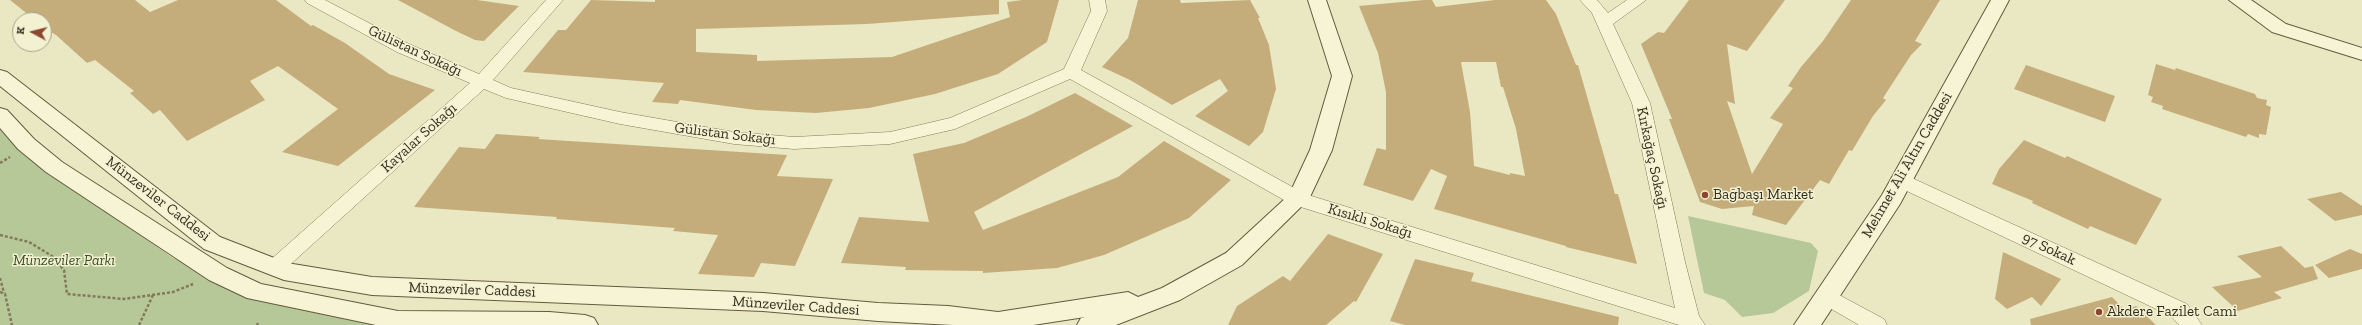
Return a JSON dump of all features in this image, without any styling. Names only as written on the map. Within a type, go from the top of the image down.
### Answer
[{"type":"main road","points":[[1096,324],[1171,294],[1234,259],[1298,198],[1321,150],[1342,76],[1317,0]]},
{"type":"main road","name":"Mehmet Ali Altın Caddesi","points":[[1807,325],[1828,297],[1901,180],[2000,0]]},
{"type":"main road","points":[[2238,0],[2279,28],[2362,54]]},
{"type":"main road","name":"Münzeviler Caddesi","points":[[0,76],[212,242],[284,271],[372,286],[762,302],[1000,324],[1171,294]]},
{"type":"main road","name":"Münzeviler Caddesi","points":[[0,115],[26,144],[54,167],[218,274],[256,292],[398,320],[549,321],[586,325]]},
{"type":"street","name":"Gülistan Sokağı","points":[[314,0],[403,48],[506,92],[620,118],[734,138],[794,143],[890,138],[955,123],[1071,72]]},
{"type":"street","name":"Kayalar Sokağı","points":[[275,267],[482,82],[555,0]]},
{"type":"street","points":[[1071,72],[1098,11],[1097,0]]},
{"type":"street","name":"Kırkağaç Sokağı","points":[[1588,0],[1599,11],[1641,103],[1675,262],[1692,322]]},
{"type":"street","points":[[1604,23],[1638,0]]},
{"type":"street","name":"Kısıklı Sokağı","points":[[1071,72],[1298,198],[1692,322]]},
{"type":"street","name":"97 Sokak","points":[[1901,180],[2179,310],[2191,325]]},
{"type":"street","points":[[1828,297],[1876,325]]},
{"type":"path","points":[[0,235],[29,242],[52,256],[64,270],[67,294],[124,299],[173,292],[218,274]]},
{"type":"path","points":[[0,278],[12,325]]},
{"type":"path","points":[[0,292],[5,294]]},
{"type":"path","points":[[138,325],[153,295]]},
{"type":"green space","name":"Münzeviler Parkı","points":[[0,126],[39,165],[173,258],[253,298],[408,325],[0,325]]},
{"type":"green space","points":[[1688,216],[1811,243],[1818,251],[1809,291],[1773,313],[1742,317],[1725,300],[1704,293]]},
{"type":"building","points":[[10,0],[135,0],[150,12],[178,0],[276,0],[311,26],[313,25],[345,43],[389,74],[435,90],[338,166],[282,152],[338,109],[278,66],[250,81],[265,100],[187,141],[160,110],[153,114],[130,93],[134,91],[95,60],[87,63],[52,33],[52,12],[25,12]]},
{"type":"building","points":[[398,0],[477,0],[519,6],[484,41],[475,40],[456,31]]},
{"type":"building","points":[[591,0],[655,2],[655,0],[999,0],[999,14],[867,24],[696,29],[696,52],[757,55],[757,61],[892,57],[1010,17],[1007,2],[1022,0],[1059,0],[1047,42],[998,74],[935,94],[869,108],[816,113],[756,110],[680,100],[678,104],[652,102],[664,83],[523,72],[558,30],[566,30]]},
{"type":"building","points":[[1138,0],[1180,0],[1181,3],[1250,0],[1260,18],[1258,18],[1269,45],[1276,89],[1263,132],[1249,146],[1195,116],[1228,91],[1220,79],[1172,105],[1130,80],[1102,67],[1128,38]]},
{"type":"building","points":[[1424,0],[1432,0],[1436,7],[1495,0],[1546,0],[1556,14],[1576,65],[1578,65],[1615,194],[1618,194],[1637,264],[1566,247],[1434,209],[1447,176],[1431,169],[1413,201],[1363,185],[1377,148],[1386,150],[1386,92],[1378,53],[1359,6]],"holes":[[[1461,62],[1496,62],[1501,87],[1503,87],[1516,129],[1525,176],[1510,173],[1510,175],[1474,166],[1470,112]]]},
{"type":"building","points":[[1689,0],[1785,0],[1747,51],[1727,44],[1735,104],[1727,101],[1752,174],[1783,124],[1770,118],[1793,88],[1788,86],[1801,67],[1823,41],[1851,0],[1940,0],[1915,41],[1922,44],[1911,55],[1883,98],[1886,100],[1873,116],[1852,151],[1849,150],[1829,184],[1820,180],[1786,225],[1752,215],[1754,206],[1722,209],[1700,202],[1669,119],[1672,119],[1641,44],[1658,32],[1664,33]]},
{"type":"building","points":[[2156,64],[2175,70],[2176,68],[2255,94],[2257,98],[2267,100],[2266,105],[2271,107],[2266,135],[2259,134],[2259,138],[2248,134],[2246,137],[2162,109],[2163,106],[2151,102],[2153,97],[2148,95]]},
{"type":"building","points":[[2026,65],[2115,96],[2105,122],[2014,89]]},
{"type":"building","points":[[1075,93],[1133,126],[974,212],[983,230],[1118,177],[1164,141],[1231,180],[1189,218],[1104,255],[1057,268],[983,273],[983,271],[905,270],[906,267],[841,263],[859,217],[929,222],[913,154],[964,143],[1026,117]]},
{"type":"building","points":[[496,134],[540,137],[538,139],[787,155],[777,176],[833,179],[795,266],[761,263],[754,277],[698,274],[718,235],[673,231],[675,228],[556,219],[557,217],[414,207],[459,147],[485,149]]},
{"type":"building","points":[[2024,140],[2065,158],[2067,156],[2162,199],[2136,245],[2090,226],[2088,229],[2032,203],[2033,201],[1992,184],[1999,169]]},
{"type":"building","points":[[2341,192],[2362,206],[2362,215],[2335,221],[2307,199]]},
{"type":"building","points":[[1328,234],[1383,254],[1356,302],[1354,301],[1326,325],[1228,325],[1237,306],[1283,276],[1290,281]]},
{"type":"building","points":[[2281,246],[2305,268],[2313,266],[2318,279],[2274,292],[2282,298],[2238,311],[2212,287],[2262,277],[2237,256]]},
{"type":"building","points":[[2350,249],[2362,254],[2362,269],[2329,278],[2315,265]]},
{"type":"building","points":[[2003,252],[2061,279],[2041,306],[2032,297],[2007,309],[1995,299]]},
{"type":"building","points":[[1415,259],[1474,273],[1471,281],[1619,317],[1618,325],[1405,325],[1390,321]]},
{"type":"building","name":"Akdere Fazilet Cami","points":[[2112,297],[2125,310],[2136,306],[2156,325],[2031,325],[2030,319]]},
{"type":"place","name":"Bağbaşı Market","points":[[1705,195]]},
{"type":"place","name":"Akdere Fazilet Cami","points":[[2099,312]]}]
